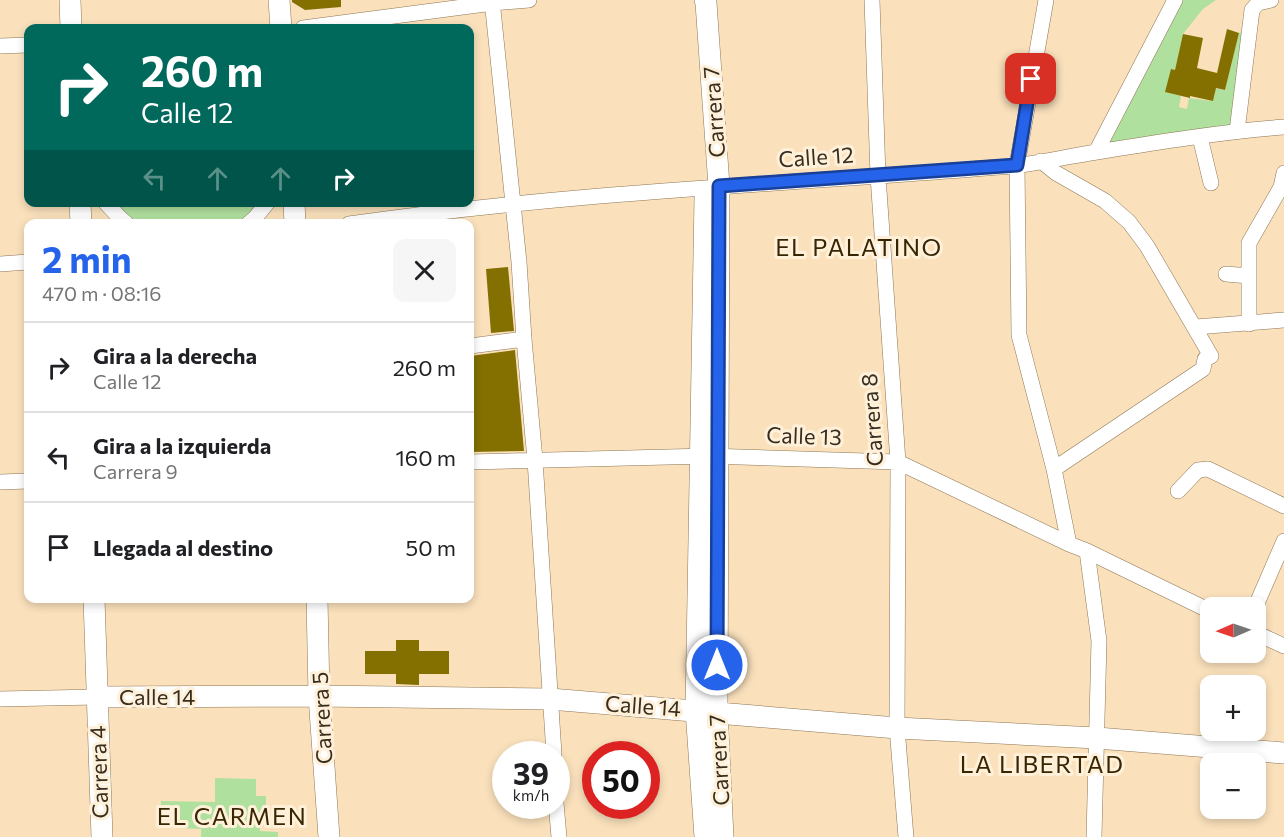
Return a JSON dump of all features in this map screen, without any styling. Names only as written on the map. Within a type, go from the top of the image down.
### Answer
[{"type":"main road","points":[[70,0],[71,24]]},
{"type":"main road","points":[[279,0],[281,24]]},
{"type":"main road","name":"Carrera 7","points":[[694,0],[712,186]]},
{"type":"main road","name":"Carrera 7","points":[[705,0],[712,186],[705,837]]},
{"type":"main road","name":"Carrera 4","points":[[94,603],[102,837]]},
{"type":"main road","name":"Carrera 5","points":[[317,603],[319,696],[329,837]]},
{"type":"main road","name":"Calle 14","points":[[97,697],[319,696],[550,699],[897,728],[1097,738],[1284,753]]},
{"type":"main road","name":"Carrera 7","points":[[706,711],[723,837]]},
{"type":"street","points":[[332,24],[493,2],[529,0]]},
{"type":"street","name":"Carrera 8","points":[[872,0],[878,176],[898,462],[897,728],[906,837]]},
{"type":"street","points":[[1046,0],[1017,165],[1019,335],[1054,469],[1069,544]]},
{"type":"street","points":[[1096,152],[1175,0]]},
{"type":"street","points":[[1237,131],[1252,10],[1258,3],[1271,0]]},
{"type":"street","points":[[493,2],[519,262],[535,460],[553,741]]},
{"type":"street","points":[[0,46],[24,45]]},
{"type":"street","name":"Calle 12","points":[[380,219],[712,186],[1017,165],[1237,131],[1284,128]]},
{"type":"street","points":[[1200,137],[1211,183]]},
{"type":"street","points":[[1041,161],[1056,174],[1105,201],[1129,222],[1147,246],[1211,356],[1205,359],[1203,369],[1054,469]]},
{"type":"street","points":[[1249,324],[1249,243],[1281,187],[1284,173]]},
{"type":"street","points":[[110,207],[121,219]]},
{"type":"street","points":[[254,219],[264,207]]},
{"type":"street","points":[[0,264],[24,262]]},
{"type":"street","points":[[1226,274],[1249,276]]},
{"type":"street","points":[[1196,327],[1284,320]]},
{"type":"street","points":[[474,345],[524,339]]},
{"type":"street","name":"Calle 13","points":[[474,462],[709,456],[898,462],[1200,606]]},
{"type":"street","points":[[1178,491],[1198,470],[1203,469],[1284,506]]},
{"type":"street","points":[[0,482],[24,481]]},
{"type":"street","points":[[1260,597],[1284,542]]},
{"type":"street","points":[[1087,551],[1099,642],[1094,837]]},
{"type":"street","points":[[1266,638],[1284,646]]},
{"type":"street","name":"Calle 14","points":[[0,699],[97,697]]},
{"type":"street","points":[[557,819],[559,837]]},
{"type":"green space","points":[[1174,0],[1216,0],[1203,9],[1183,34],[1175,70],[1166,92],[1181,96],[1179,107],[1187,109],[1189,98],[1213,101],[1215,93],[1213,88],[1225,90],[1239,33],[1248,31],[1237,131],[1096,152]]},
{"type":"green space","points":[[109,207],[264,207],[253,219],[123,219]]},
{"type":"green space","points":[[215,778],[256,779],[256,796],[266,796],[266,811],[260,822],[260,831],[278,832],[278,837],[201,837],[201,829],[178,828],[178,806],[161,805],[161,801],[215,802]]},
{"type":"building","points":[[292,0],[341,0],[341,7],[305,10]]},
{"type":"building","points":[[1227,29],[1239,33],[1225,90],[1216,88],[1213,101],[1165,92],[1171,69],[1175,70],[1183,34],[1203,38],[1197,68],[1217,73]]},
{"type":"building","points":[[508,267],[514,331],[491,333],[486,269]]},
{"type":"building","points":[[515,350],[524,451],[474,452],[474,355]]},
{"type":"building","points":[[396,640],[419,640],[419,651],[449,651],[449,674],[419,674],[419,685],[396,684],[396,674],[365,674],[365,651],[396,651]]},
{"type":"district","name":"EL PALATINO","points":[[859,248]]},
{"type":"district","name":"LA LIBERTAD","points":[[1042,765]]},
{"type":"district","name":"EL CARMEN","points":[[232,817]]},
{"type":"route","points":[[717,665],[719,186],[1017,165],[1031,79]]}]
